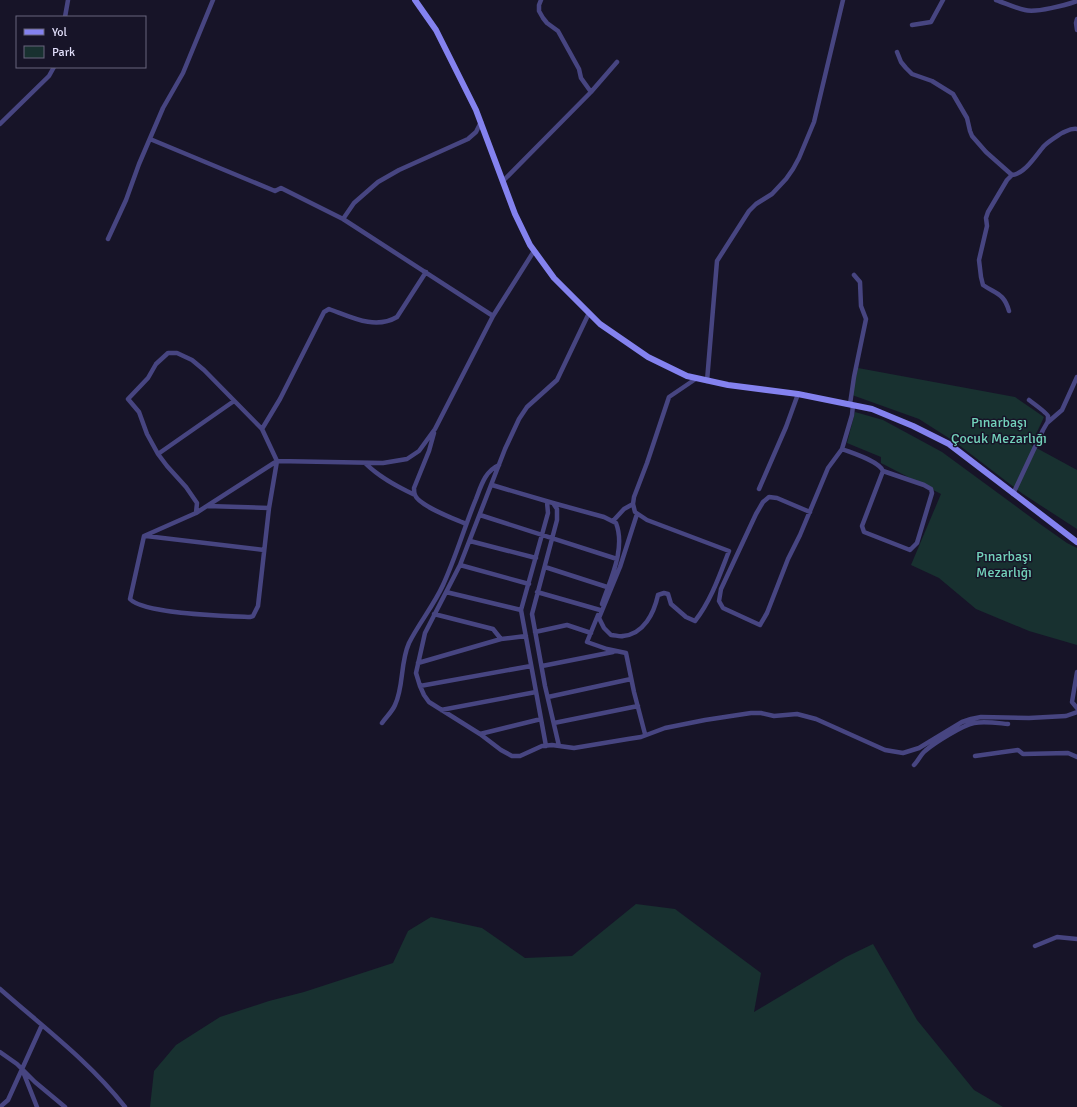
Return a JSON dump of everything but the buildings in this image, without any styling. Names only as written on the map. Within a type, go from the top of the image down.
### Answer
[{"type":"main road","points":[[415,0],[436,30],[461,79],[481,122],[515,214],[530,245],[554,278],[600,324],[648,357],[688,376],[728,385],[798,394],[872,409],[913,426],[949,444],[1077,542]]},
{"type":"street","points":[[65,16],[68,0]]},
{"type":"street","points":[[108,239],[163,108],[190,58],[212,0]]},
{"type":"street","points":[[541,0],[539,11],[547,23],[558,31],[579,69],[582,78],[591,92]]},
{"type":"street","points":[[707,381],[717,261],[749,212],[756,204],[772,194],[793,169],[814,122],[843,0]]},
{"type":"street","points":[[912,25],[931,22],[943,0]]},
{"type":"street","points":[[996,0],[1027,11],[1044,9],[1077,1]]},
{"type":"street","points":[[1077,19],[1077,30]]},
{"type":"street","points":[[897,52],[901,62],[912,74],[932,81],[956,97],[967,118],[972,136],[986,152],[1012,175]]},
{"type":"street","points":[[503,182],[591,92],[617,62]]},
{"type":"street","points":[[0,124],[49,76],[53,68]]},
{"type":"street","points":[[343,219],[354,203],[378,182],[399,170],[468,139],[476,132],[481,122]]},
{"type":"street","points":[[1009,310],[1002,296],[983,285],[981,277],[979,260],[987,226],[986,218],[988,212],[1007,180],[1012,175],[1017,175],[1045,145],[1056,137],[1066,131],[1077,129]]},
{"type":"street","points":[[150,139],[275,191],[281,188],[343,219],[493,316]]},
{"type":"street","points":[[144,536],[196,513],[277,461],[383,463],[407,459],[419,451],[435,429],[493,316],[534,251]]},
{"type":"street","points":[[262,429],[280,399],[324,312],[329,309],[359,320],[373,323],[390,321],[397,317],[426,272]]},
{"type":"street","points":[[810,512],[777,498],[768,497],[763,502],[721,589],[719,601],[723,608],[760,625],[767,613],[788,559],[800,535],[810,512],[828,468],[842,449],[852,415],[854,377],[866,319],[861,306],[860,282],[854,275]]},
{"type":"street","points":[[589,313],[557,380],[527,407],[519,420],[499,465],[460,565],[425,632],[416,673],[424,695],[429,702],[512,756],[520,756],[546,746],[574,748],[641,737],[645,734],[672,726],[751,713],[761,713],[774,716],[797,714],[816,719],[885,750],[903,753],[919,748],[971,718],[1029,718],[1066,716],[1077,712]]},
{"type":"street","points":[[144,536],[130,599],[134,603],[159,610],[250,618],[253,616],[258,606],[269,508],[277,461],[262,429],[204,370],[192,360],[177,353],[168,354],[156,364],[148,378],[128,398],[139,412],[146,434],[158,454],[186,487],[197,503],[196,513]]},
{"type":"street","points":[[1013,494],[1048,423],[1062,410],[1077,377]]},
{"type":"street","points":[[638,514],[620,567],[599,618],[604,628],[611,635],[623,636],[635,632],[646,623],[656,606],[658,595],[664,593],[668,594],[671,604],[686,617],[695,620],[701,613],[717,581],[729,551],[647,520],[638,514],[635,512],[633,504],[634,497],[669,397],[697,378]]},
{"type":"street","points":[[759,489],[786,427],[798,394]]},
{"type":"street","points":[[1029,400],[1036,407],[1046,412],[1048,416],[1048,423]]},
{"type":"street","points":[[158,454],[234,401]]},
{"type":"street","points":[[415,495],[414,488],[429,451],[435,429]]},
{"type":"street","points":[[842,449],[867,459],[882,468],[883,471],[924,485],[931,489],[932,493],[917,542],[910,550],[864,532],[862,526],[883,471]]},
{"type":"street","points":[[365,463],[376,474],[415,495],[419,500],[433,509],[466,524]]},
{"type":"street","points":[[382,723],[395,705],[403,662],[409,644],[442,587],[486,476],[492,468],[499,465]]},
{"type":"street","points":[[492,485],[547,502],[604,517],[616,523],[619,530],[617,559],[600,610],[587,642],[607,649],[626,652],[645,734]]},
{"type":"street","points":[[546,746],[522,610],[543,535],[548,513],[547,502]]},
{"type":"street","points":[[553,503],[557,509],[557,520],[532,614],[559,746]]},
{"type":"street","points":[[613,522],[624,509],[633,504]]},
{"type":"street","points":[[208,506],[269,508]]},
{"type":"street","points":[[480,515],[617,559]]},
{"type":"street","points":[[144,536],[264,550]]},
{"type":"street","points":[[470,541],[536,558]]},
{"type":"street","points":[[460,565],[529,584]]},
{"type":"street","points":[[544,567],[607,587]]},
{"type":"street","points":[[446,592],[522,610]]},
{"type":"street","points":[[537,592],[600,610]]},
{"type":"street","points":[[434,614],[493,629],[501,639]]},
{"type":"street","points":[[535,632],[567,625],[591,633]]},
{"type":"street","points":[[418,663],[501,639],[526,636]]},
{"type":"street","points":[[542,666],[617,651]]},
{"type":"street","points":[[420,686],[531,666]]},
{"type":"street","points":[[1077,672],[1072,702],[1077,708]]},
{"type":"street","points":[[548,697],[632,680]]},
{"type":"street","points":[[441,710],[536,692]]},
{"type":"street","points":[[554,723],[638,706]]},
{"type":"street","points":[[480,734],[541,719]]},
{"type":"street","points":[[914,765],[925,751],[966,726],[988,722],[1008,724]]},
{"type":"street","points":[[974,756],[1018,750],[1024,754],[1038,752],[1068,753],[1077,757]]},
{"type":"street","points":[[1035,946],[1057,937],[1077,939]]},
{"type":"street","points":[[0,989],[84,1062],[104,1082],[125,1107]]},
{"type":"street","points":[[0,1107],[8,1100],[21,1068],[42,1026]]},
{"type":"street","points":[[0,1052],[21,1068],[65,1107]]},
{"type":"street","points":[[21,1068],[37,1107]]},
{"type":"green space","name":"Pınarbaşı Çocuk Mezarlığı","points":[[858,368],[1015,397],[1044,417],[1031,445],[1077,470],[1077,529],[1023,494],[955,442],[919,419],[852,395]]},
{"type":"green space","name":"Pınarbaşı Mezarlığı","points":[[855,412],[883,420],[942,452],[1040,524],[1067,543],[1077,548],[1077,645],[1029,631],[976,609],[939,578],[911,565],[941,494],[881,463],[881,457],[847,443]]},
{"type":"green space","points":[[636,904],[675,909],[761,973],[754,1012],[846,957],[873,944],[917,1020],[974,1090],[1003,1107],[150,1107],[154,1071],[176,1045],[220,1017],[393,963],[408,931],[431,917],[482,928],[525,958],[572,956]]}]
